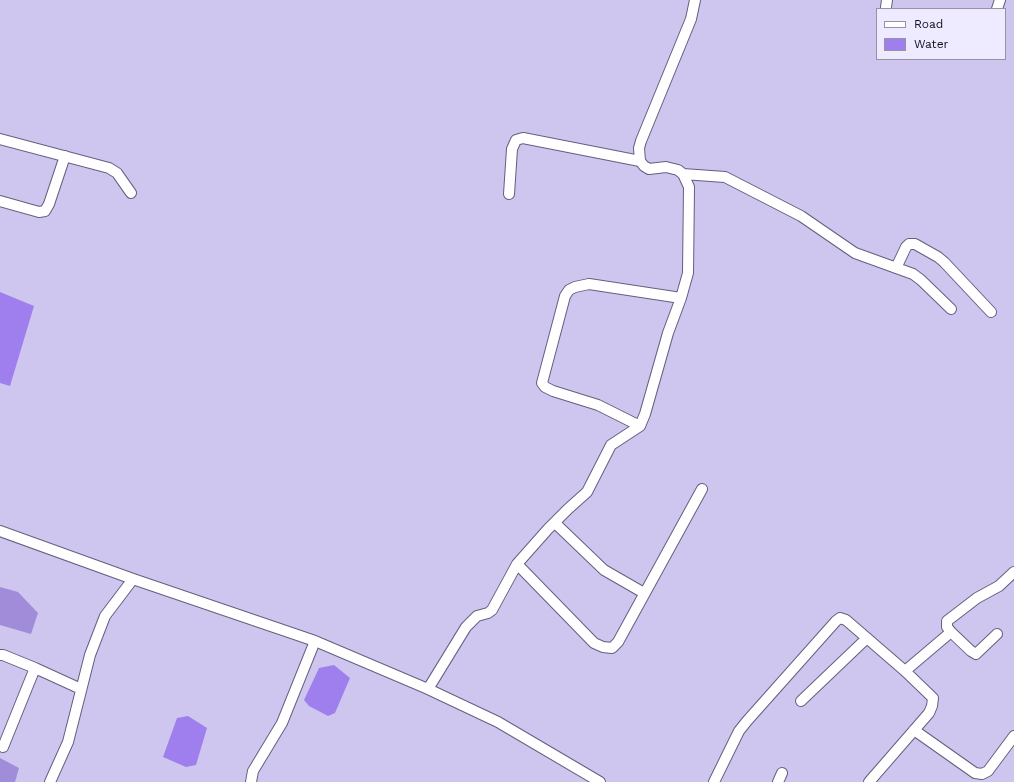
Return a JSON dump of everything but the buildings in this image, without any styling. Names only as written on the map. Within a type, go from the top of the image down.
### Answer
[{"type":"street","points":[[428,689],[471,621],[477,616],[488,613],[492,610],[517,564],[555,523],[587,492],[612,445],[640,426],[645,414],[668,333],[681,298],[688,273],[689,187],[683,174],[678,170],[666,167],[649,169],[644,166],[640,161],[639,148],[691,19],[695,0]]},
{"type":"street","points":[[0,138],[109,168],[117,173],[131,193]]},
{"type":"street","points":[[509,194],[512,149],[516,140],[523,138],[640,161]]},
{"type":"street","points":[[0,201],[39,212],[45,211],[50,204],[65,156]]},
{"type":"street","points":[[683,174],[725,177],[801,216],[855,253],[913,274],[951,309]]},
{"type":"street","points":[[896,268],[906,247],[909,244],[914,244],[938,257],[944,262],[991,312]]},
{"type":"street","points":[[640,426],[598,406],[553,391],[545,387],[542,383],[565,296],[569,290],[575,287],[589,284],[681,298]]},
{"type":"street","points":[[517,564],[594,643],[603,647],[612,648],[618,642],[702,488]]},
{"type":"street","points":[[555,523],[604,570],[644,593]]},
{"type":"street","points":[[0,531],[133,579],[316,641],[428,689],[498,722],[600,782]]},
{"type":"street","points":[[998,634],[976,654],[951,632],[947,627],[947,621],[977,598],[999,586],[1014,572]]},
{"type":"street","points":[[50,782],[68,742],[90,655],[105,616],[133,579]]},
{"type":"street","points":[[714,782],[746,721],[840,618],[846,620],[906,671],[933,698],[929,713],[869,782]]},
{"type":"street","points":[[906,671],[951,632]]},
{"type":"street","points":[[801,701],[867,638]]},
{"type":"street","points":[[251,782],[253,771],[282,723],[316,641]]},
{"type":"street","points":[[0,655],[35,668],[81,689]]},
{"type":"street","points":[[3,747],[35,668]]},
{"type":"street","points":[[914,730],[975,773],[982,774],[988,771],[1014,736]]},
{"type":"shaded area","points":[[0,587],[18,592],[38,613],[31,634],[0,625]]},
{"type":"shaded area","points":[[0,758],[19,768],[15,782],[0,782]]},
{"type":"water","points":[[0,292],[34,306],[10,386],[0,383]]},
{"type":"water","points":[[334,665],[350,678],[335,713],[328,716],[309,706],[304,700],[319,668]]},
{"type":"water","points":[[188,716],[207,728],[196,765],[186,767],[163,757],[177,718]]}]
